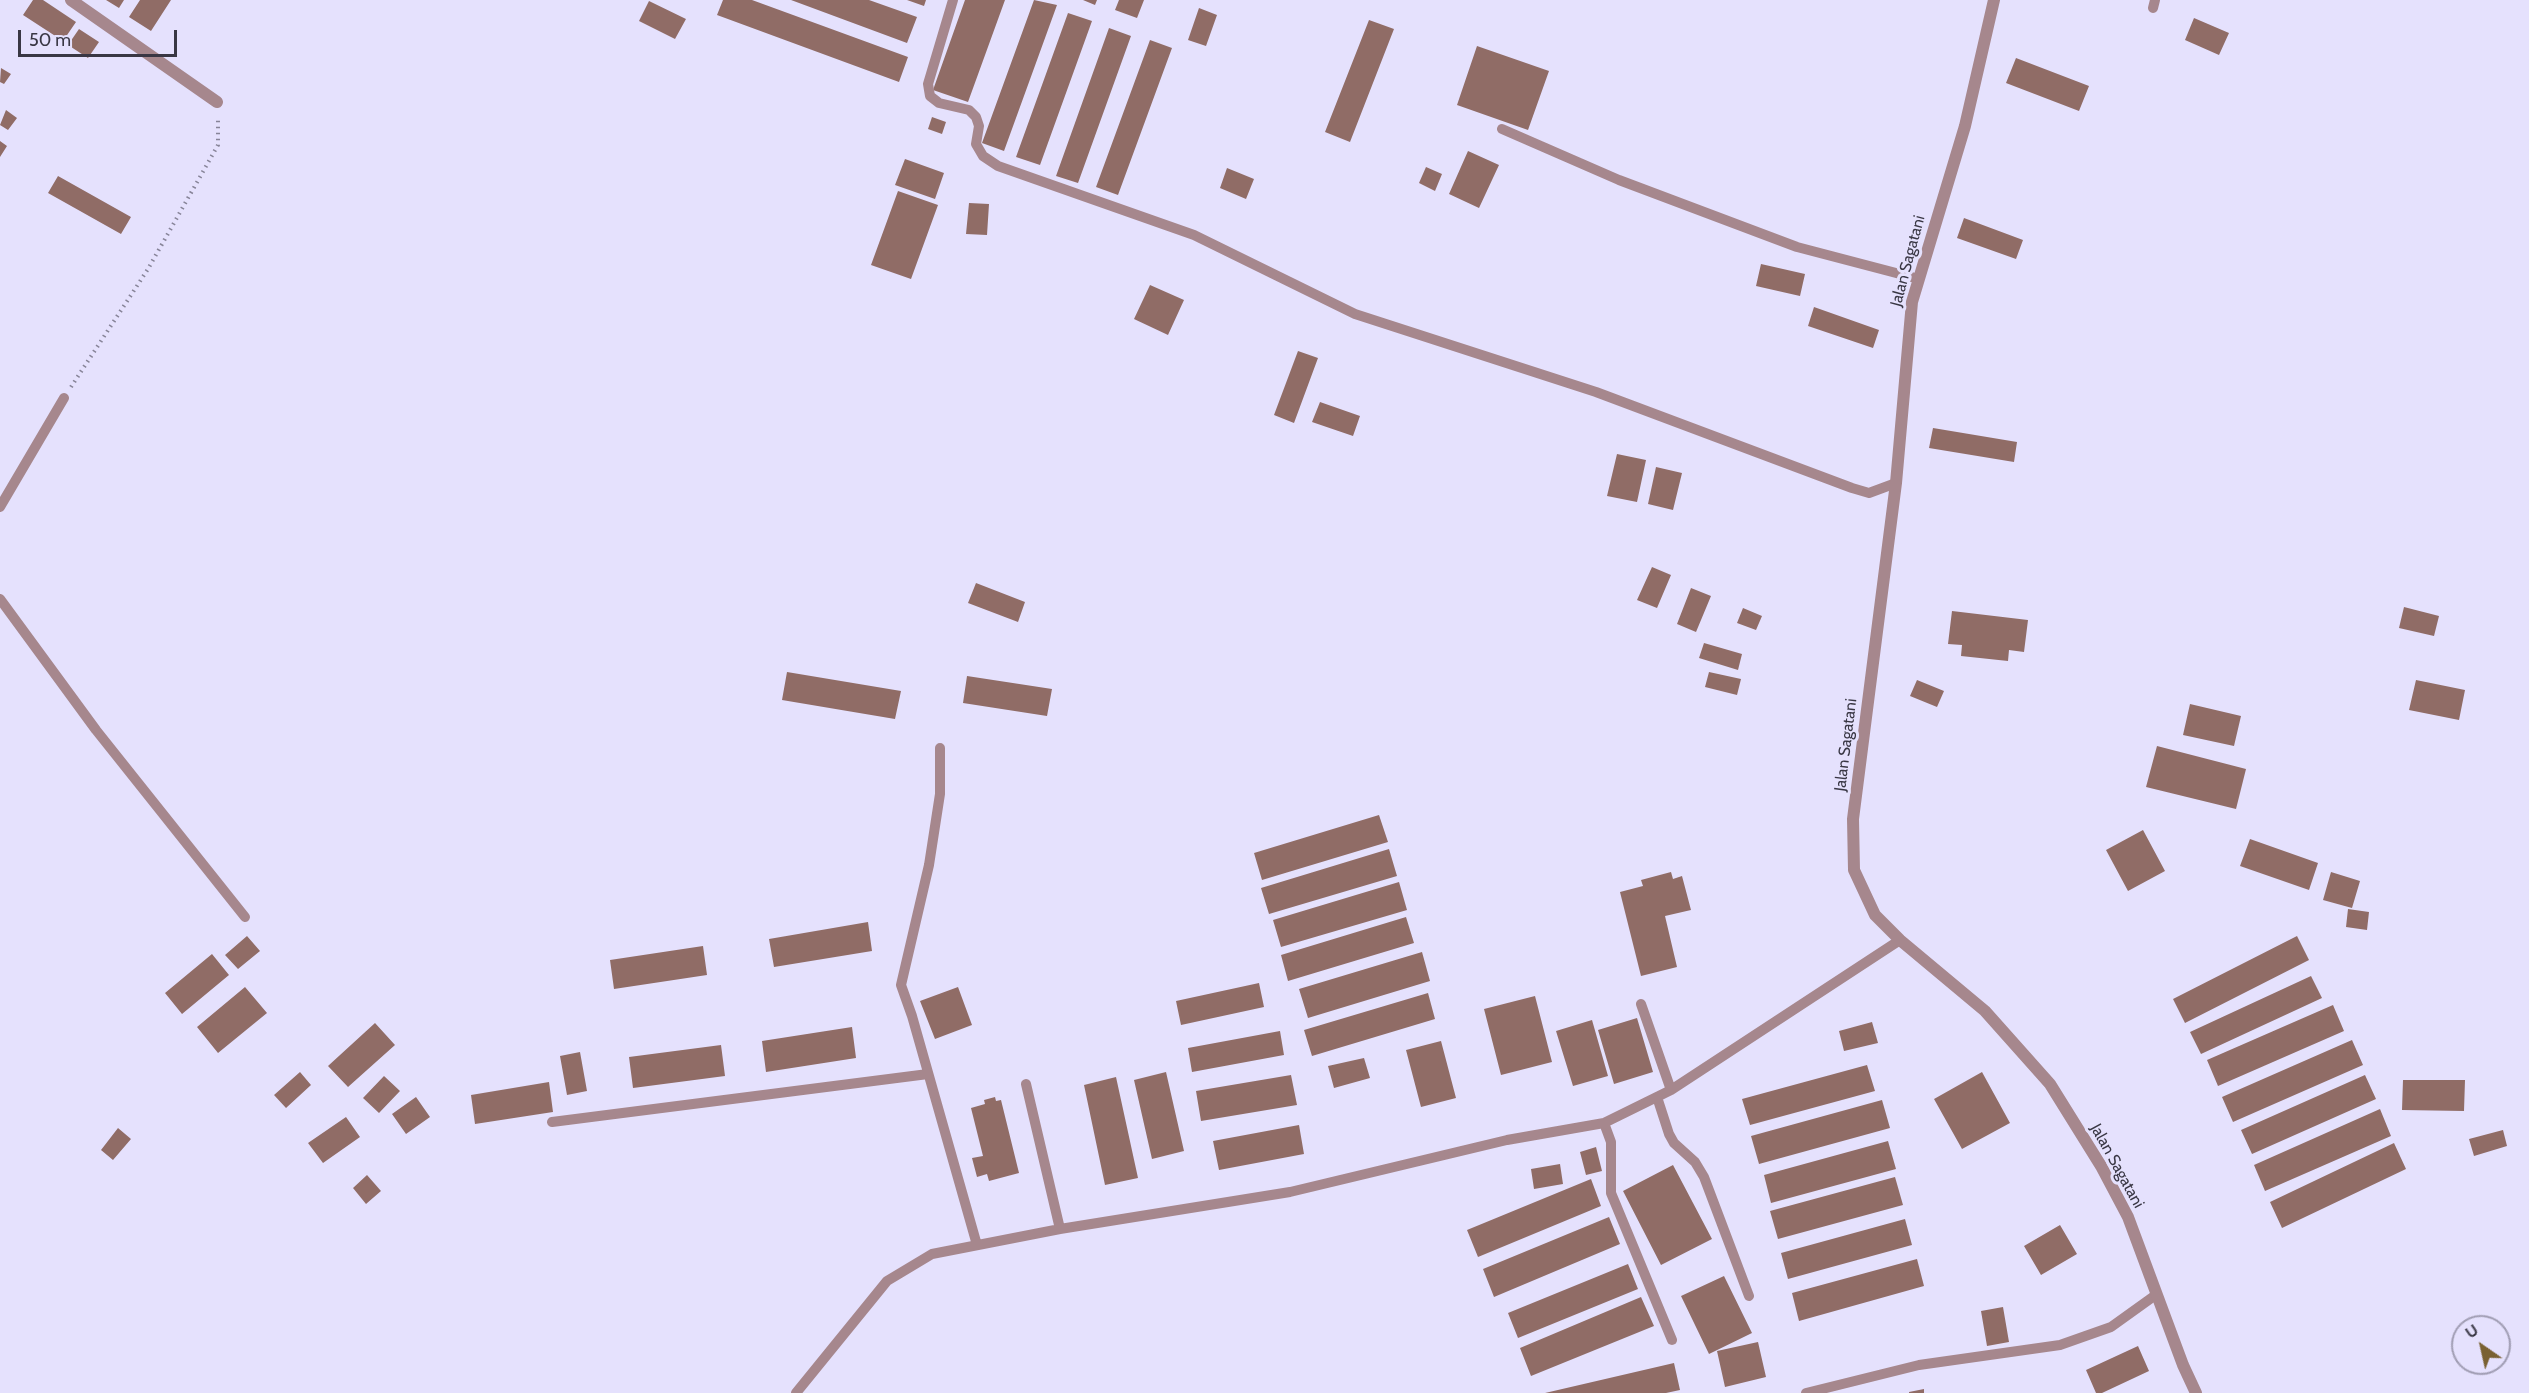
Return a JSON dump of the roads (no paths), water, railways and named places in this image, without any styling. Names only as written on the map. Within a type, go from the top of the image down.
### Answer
[{"type":"street","points":[[71,0],[217,102]]},
{"type":"street","name":"Jalan Sagatani","points":[[1994,0],[1965,126],[1911,302],[1896,483],[1853,829],[1854,870],[1875,915],[1899,940],[1985,1011],[2050,1084],[2101,1166],[2128,1217],[2183,1365],[2196,1393]]},
{"type":"lane","points":[[953,0],[928,84],[930,96],[939,103],[969,110],[976,117],[979,126],[976,144],[983,156],[998,166],[1194,235],[1355,314],[1596,392],[1852,488],[1869,493],[1896,483]]},
{"type":"lane","points":[[1502,129],[1619,180],[1797,246],[1919,279]]},
{"type":"lane","points":[[0,507],[64,398]]},
{"type":"lane","points":[[0,599],[96,730],[245,918]]},
{"type":"lane","points":[[940,748],[940,794],[929,865],[901,985],[977,1245]]},
{"type":"lane","points":[[796,1393],[887,1281],[932,1254],[1060,1229],[1290,1192],[1507,1140],[1604,1123],[1671,1090],[1899,940]]},
{"type":"lane","points":[[1641,1004],[1671,1090]]},
{"type":"lane","points":[[552,1122],[928,1074]]},
{"type":"lane","points":[[1026,1084],[1060,1229]]},
{"type":"lane","points":[[1657,1097],[1674,1143],[1695,1161],[1704,1177],[1749,1296]]},
{"type":"lane","points":[[1604,1123],[1611,1142],[1611,1192],[1672,1340]]},
{"type":"lane","points":[[1806,1393],[1918,1365],[2060,1346],[2111,1327],[2157,1294]]}]
